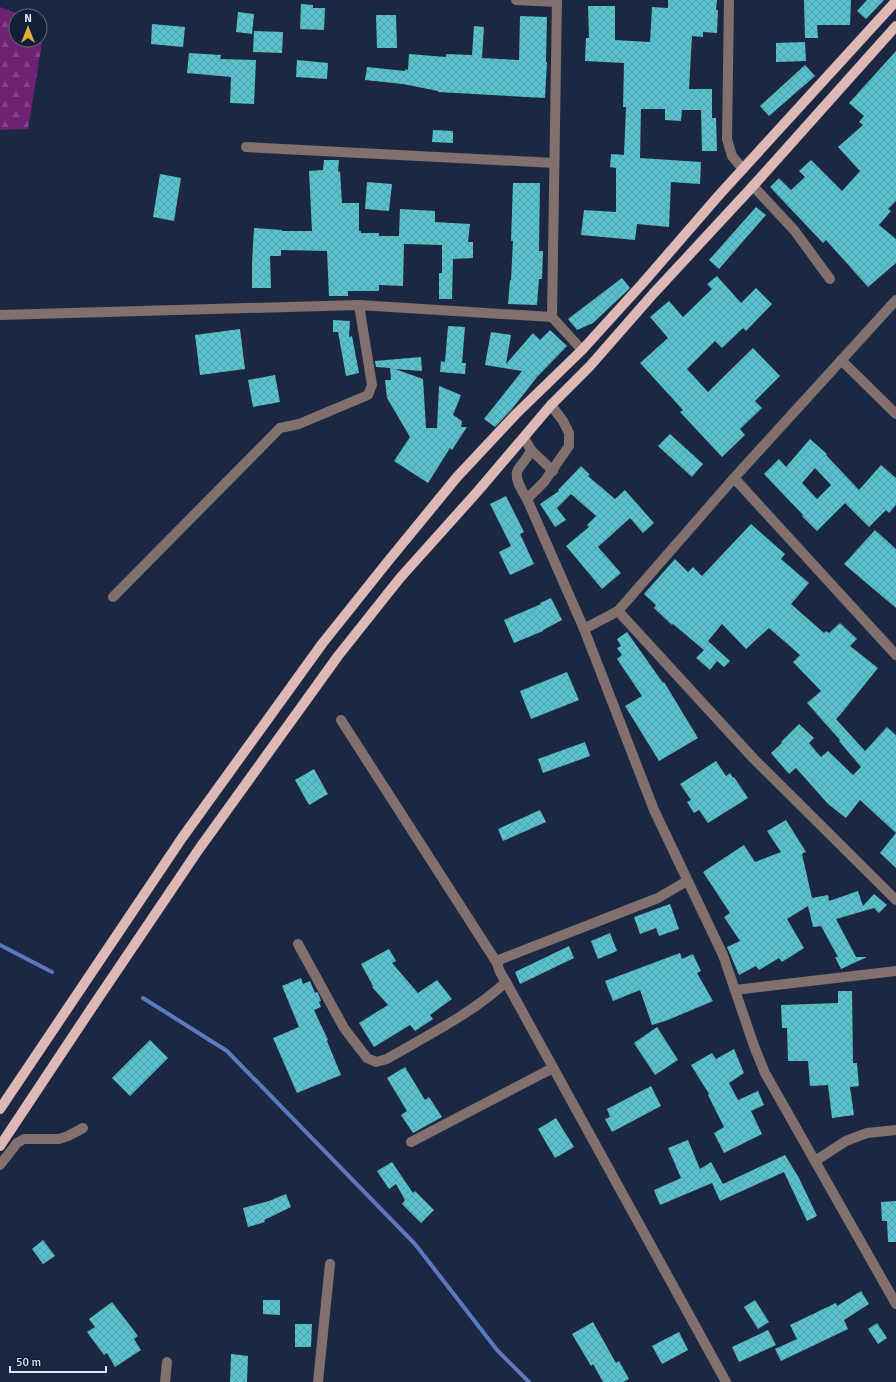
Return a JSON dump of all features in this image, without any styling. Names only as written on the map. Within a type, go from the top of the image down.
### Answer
[{"type":"main road","points":[[0,1109],[182,838],[322,644],[385,565],[457,477],[516,414],[582,350],[743,169],[896,1]]},
{"type":"main road","points":[[0,1146],[82,1021],[199,849],[338,656],[400,578],[524,438],[551,405],[590,366],[653,294],[753,186],[896,26]]},
{"type":"main road","points":[[679,242],[691,253]]},
{"type":"street","points":[[516,0],[557,1],[552,317],[582,350]]},
{"type":"street","points":[[729,0],[727,139],[732,156],[743,169]]},
{"type":"street","points":[[246,147],[554,163]]},
{"type":"street","points":[[753,186],[794,230],[830,279]]},
{"type":"street","points":[[584,629],[618,611],[734,478],[896,300]]},
{"type":"street","points":[[0,315],[359,305],[552,317]]},
{"type":"street","points":[[113,597],[280,428],[299,424],[368,395],[372,385],[359,305]]},
{"type":"street","points":[[841,360],[896,414]]},
{"type":"street","points":[[527,499],[553,471],[570,446],[569,433],[563,421],[551,405]]},
{"type":"street","points":[[524,438],[531,450],[553,471]]},
{"type":"street","points":[[531,450],[528,457],[517,472],[518,481],[584,629],[654,810],[723,955],[765,1073],[896,1304]]},
{"type":"street","points":[[734,478],[896,655]]},
{"type":"street","points":[[618,611],[753,758],[896,900]]},
{"type":"street","points":[[342,720],[497,963],[553,1068],[726,1382]]},
{"type":"street","points":[[497,963],[499,960],[658,898],[687,881]]},
{"type":"street","points":[[298,944],[344,1028],[367,1058],[376,1062],[387,1059],[464,1014],[480,1004],[506,982]]},
{"type":"street","points":[[735,990],[896,971]]},
{"type":"street","points":[[411,1142],[553,1068]]},
{"type":"street","points":[[0,1165],[17,1143],[24,1140],[59,1139],[82,1128]]},
{"type":"street","points":[[815,1161],[846,1141],[867,1133],[896,1130]]},
{"type":"street","points":[[318,1382],[330,1264]]},
{"type":"street","points":[[165,1382],[167,1362]]},
{"type":"green space","points":[[0,7],[8,10],[8,48],[41,48],[28,129],[0,130]]},
{"type":"building","points":[[668,0],[717,0],[717,33],[703,32],[703,37],[692,36],[689,89],[712,89],[712,118],[716,118],[717,151],[702,151],[701,110],[682,110],[681,121],[665,120],[665,109],[641,109],[640,158],[701,162],[700,184],[671,182],[669,227],[637,224],[635,240],[581,235],[584,210],[616,212],[616,168],[610,167],[611,154],[624,155],[626,107],[623,107],[624,63],[585,61],[586,38],[589,38],[588,6],[615,6],[615,40],[650,42],[652,7],[668,8]]},
{"type":"building","points":[[804,0],[851,0],[850,25],[817,25],[818,38],[805,38]]},
{"type":"building","points":[[867,0],[884,0],[866,19],[857,11]]},
{"type":"building","points":[[301,4],[313,5],[313,8],[325,8],[324,30],[300,29]]},
{"type":"building","points":[[238,12],[254,14],[252,34],[236,32]]},
{"type":"building","points":[[376,15],[396,15],[397,48],[377,48]]},
{"type":"building","points":[[520,16],[547,17],[545,98],[438,92],[403,84],[365,80],[367,67],[405,71],[405,69],[408,70],[409,54],[446,57],[446,54],[472,55],[474,26],[484,27],[482,58],[519,60]]},
{"type":"building","points":[[152,24],[185,27],[183,47],[151,44]]},
{"type":"building","points":[[254,31],[283,32],[282,53],[253,52]]},
{"type":"building","points":[[805,42],[806,61],[776,62],[776,43]]},
{"type":"building","points":[[896,51],[896,201],[888,209],[891,211],[879,225],[896,239],[896,263],[868,287],[826,240],[823,243],[770,187],[779,178],[791,190],[805,177],[799,171],[811,160],[842,191],[860,171],[838,147],[863,125],[859,122],[864,116],[849,103]]},
{"type":"building","points":[[189,53],[221,55],[220,59],[256,60],[254,104],[230,103],[231,77],[187,73]]},
{"type":"building","points":[[297,60],[328,63],[327,79],[296,77]]},
{"type":"building","points":[[805,65],[815,76],[769,116],[760,106]]},
{"type":"building","points":[[433,130],[453,131],[453,143],[432,142]]},
{"type":"building","points":[[324,160],[339,160],[338,172],[340,171],[342,203],[359,203],[359,231],[361,231],[361,233],[379,233],[379,236],[399,236],[400,209],[435,211],[435,222],[470,224],[468,242],[473,242],[473,258],[453,259],[452,299],[439,299],[439,273],[442,273],[442,245],[404,244],[403,286],[379,285],[379,291],[348,291],[348,296],[329,296],[327,251],[281,250],[281,256],[270,256],[271,288],[252,288],[254,228],[282,231],[312,231],[309,171],[323,170]]},
{"type":"building","points":[[160,174],[181,178],[174,221],[153,217]]},
{"type":"building","points":[[367,182],[392,184],[389,211],[365,209]]},
{"type":"building","points":[[513,183],[540,183],[539,251],[543,251],[542,279],[539,279],[537,305],[508,304],[513,241],[511,241]]},
{"type":"building","points":[[756,207],[766,215],[719,269],[709,260]]},
{"type":"building","points":[[717,276],[741,303],[756,288],[772,304],[746,331],[743,328],[722,348],[715,341],[687,369],[708,392],[753,348],[780,376],[755,401],[762,408],[740,429],[745,435],[722,457],[680,412],[683,410],[640,363],[668,338],[650,317],[669,301],[683,317],[712,289],[707,284]]},
{"type":"building","points":[[622,278],[630,288],[593,323],[577,330],[568,319]]},
{"type":"building","points":[[333,320],[350,321],[349,337],[352,336],[359,373],[346,376],[338,332],[333,332]]},
{"type":"building","points":[[448,326],[465,327],[462,363],[466,363],[465,374],[440,372],[441,361],[445,362]]},
{"type":"building","points":[[240,329],[245,369],[200,375],[195,335]]},
{"type":"building","points":[[550,330],[567,346],[537,377],[512,409],[495,427],[484,419],[522,371],[485,365],[491,332],[511,335],[506,364],[533,333],[540,340]]},
{"type":"building","points":[[421,357],[422,371],[395,369],[423,379],[426,428],[437,428],[439,386],[461,395],[453,415],[462,421],[461,427],[467,427],[452,450],[450,448],[428,483],[394,461],[410,437],[387,398],[385,380],[391,380],[390,368],[376,367],[375,361]]},
{"type":"building","points":[[275,375],[280,402],[253,407],[248,380]]},
{"type":"building","points":[[670,434],[703,464],[692,477],[658,446]]},
{"type":"building","points":[[810,439],[827,454],[826,455],[859,490],[881,465],[896,478],[896,505],[889,513],[886,510],[869,527],[845,503],[817,531],[764,474],[779,459],[786,467]],"holes":[[[815,468],[831,485],[817,499],[802,483]]]},
{"type":"building","points":[[581,466],[590,475],[588,476],[615,499],[625,490],[654,523],[643,533],[630,518],[598,547],[621,573],[602,589],[566,546],[589,527],[587,525],[596,516],[571,494],[557,508],[566,520],[555,527],[540,504],[559,491],[558,490]]},
{"type":"building","points":[[506,496],[524,532],[520,534],[534,564],[510,575],[499,552],[511,546],[490,504]]},
{"type":"building","points":[[751,524],[785,554],[781,559],[809,583],[791,604],[824,633],[826,631],[829,633],[840,623],[857,639],[850,646],[878,668],[836,719],[865,751],[887,727],[896,735],[896,833],[860,800],[846,818],[828,804],[796,768],[789,774],[771,753],[799,724],[814,738],[809,743],[821,757],[828,751],[853,775],[861,767],[839,741],[840,740],[807,703],[821,691],[793,662],[800,655],[769,628],[746,649],[722,624],[708,641],[730,661],[724,667],[717,661],[710,670],[696,658],[704,650],[673,624],[672,625],[654,608],[656,605],[644,594],[675,559],[688,572],[693,567],[702,576]]},
{"type":"building","points":[[875,530],[896,549],[896,608],[844,564]]},
{"type":"building","points":[[551,598],[562,620],[543,631],[514,643],[504,620]]},
{"type":"building","points":[[627,632],[663,683],[664,682],[698,738],[659,761],[625,706],[642,696],[617,659],[622,655],[617,648],[621,646],[617,639]]},
{"type":"building","points":[[567,672],[579,700],[531,719],[520,691]]},
{"type":"building","points":[[585,742],[590,756],[543,773],[538,759]]},
{"type":"building","points":[[716,761],[726,776],[730,773],[733,778],[734,777],[748,798],[708,823],[699,810],[694,813],[687,802],[691,800],[680,784]]},
{"type":"building","points":[[314,769],[328,794],[309,805],[295,780]]},
{"type":"building","points":[[540,810],[546,822],[503,841],[498,829]]},
{"type":"building","points":[[786,820],[806,852],[802,854],[812,898],[828,895],[829,901],[858,891],[863,906],[874,894],[887,905],[879,913],[874,908],[836,919],[856,957],[867,957],[841,969],[835,957],[838,957],[821,926],[813,927],[808,906],[787,919],[804,948],[782,962],[779,958],[759,970],[756,966],[739,975],[727,947],[740,941],[724,917],[730,913],[703,872],[744,845],[755,862],[781,852],[767,831]]},
{"type":"building","points":[[896,833],[896,868],[880,853]]},
{"type":"building","points":[[670,904],[679,929],[659,936],[656,928],[640,934],[634,917]]},
{"type":"building","points":[[610,933],[617,951],[598,959],[591,941]]},
{"type":"building","points":[[569,946],[574,958],[520,984],[515,972]]},
{"type":"building","points":[[389,949],[396,961],[392,963],[418,993],[437,980],[452,999],[430,1015],[433,1019],[415,1031],[410,1025],[374,1047],[359,1023],[388,1005],[372,987],[373,986],[361,964]]},
{"type":"building","points":[[680,953],[682,959],[693,954],[701,971],[697,973],[713,1001],[668,1020],[652,1025],[640,990],[613,1001],[605,981]]},
{"type":"building","points":[[301,978],[303,984],[310,981],[315,993],[318,993],[321,1001],[319,1002],[321,1007],[314,1010],[328,1040],[327,1041],[341,1075],[297,1093],[273,1038],[299,1027],[282,986]]},
{"type":"building","points":[[838,991],[852,991],[853,1063],[857,1063],[859,1086],[850,1087],[854,1115],[832,1118],[828,1085],[810,1086],[808,1061],[788,1061],[787,1028],[782,1028],[781,1005],[838,1003]]},
{"type":"building","points":[[657,1027],[678,1060],[655,1075],[634,1043]]},
{"type":"building","points":[[150,1040],[168,1058],[130,1096],[112,1078]]},
{"type":"building","points":[[734,1049],[744,1073],[729,1083],[738,1100],[758,1091],[764,1105],[751,1111],[762,1134],[724,1153],[714,1133],[724,1127],[708,1095],[709,1094],[691,1065],[712,1053],[716,1059]]},
{"type":"building","points":[[405,1067],[425,1100],[429,1097],[442,1117],[413,1133],[401,1115],[407,1111],[387,1078]]},
{"type":"building","points":[[651,1086],[661,1106],[612,1132],[605,1119],[610,1117],[607,1109]]},
{"type":"building","points":[[556,1118],[574,1147],[555,1158],[538,1129]]},
{"type":"building","points":[[688,1140],[700,1169],[711,1162],[723,1184],[785,1155],[799,1178],[817,1216],[807,1221],[784,1172],[720,1201],[712,1183],[660,1205],[654,1190],[681,1178],[668,1148]]},
{"type":"building","points":[[392,1162],[413,1193],[415,1191],[434,1210],[421,1223],[402,1204],[405,1200],[396,1184],[389,1189],[377,1171]]},
{"type":"building","points":[[286,1194],[291,1207],[264,1220],[265,1222],[248,1227],[243,1208],[269,1201]]},
{"type":"building","points":[[896,1201],[896,1242],[888,1242],[887,1221],[882,1221],[881,1202]]},
{"type":"building","points":[[43,1240],[55,1256],[43,1264],[32,1249]]},
{"type":"building","points":[[861,1291],[869,1304],[844,1320],[848,1329],[781,1361],[775,1349],[797,1339],[790,1325],[836,1303],[837,1306]]},
{"type":"building","points":[[263,1300],[280,1300],[280,1315],[263,1314]]},
{"type":"building","points":[[755,1300],[769,1322],[758,1329],[744,1307]]},
{"type":"building","points":[[112,1302],[138,1336],[134,1339],[141,1350],[115,1367],[107,1353],[104,1355],[87,1332],[95,1327],[89,1319]]},
{"type":"building","points":[[593,1322],[616,1363],[619,1361],[629,1379],[623,1382],[603,1382],[593,1364],[591,1366],[572,1334]]},
{"type":"building","points":[[877,1323],[887,1338],[878,1344],[868,1329]]},
{"type":"building","points":[[295,1324],[312,1324],[311,1347],[295,1347]]},
{"type":"building","points":[[768,1330],[776,1345],[739,1362],[732,1347]]},
{"type":"building","points":[[679,1332],[688,1350],[662,1364],[652,1346]]},
{"type":"building","points":[[231,1354],[248,1356],[247,1382],[230,1382]]},
{"type":"waterway","points":[[0,945],[52,972]]},
{"type":"waterway","points":[[143,998],[227,1051],[415,1244],[497,1350],[529,1382]]}]
